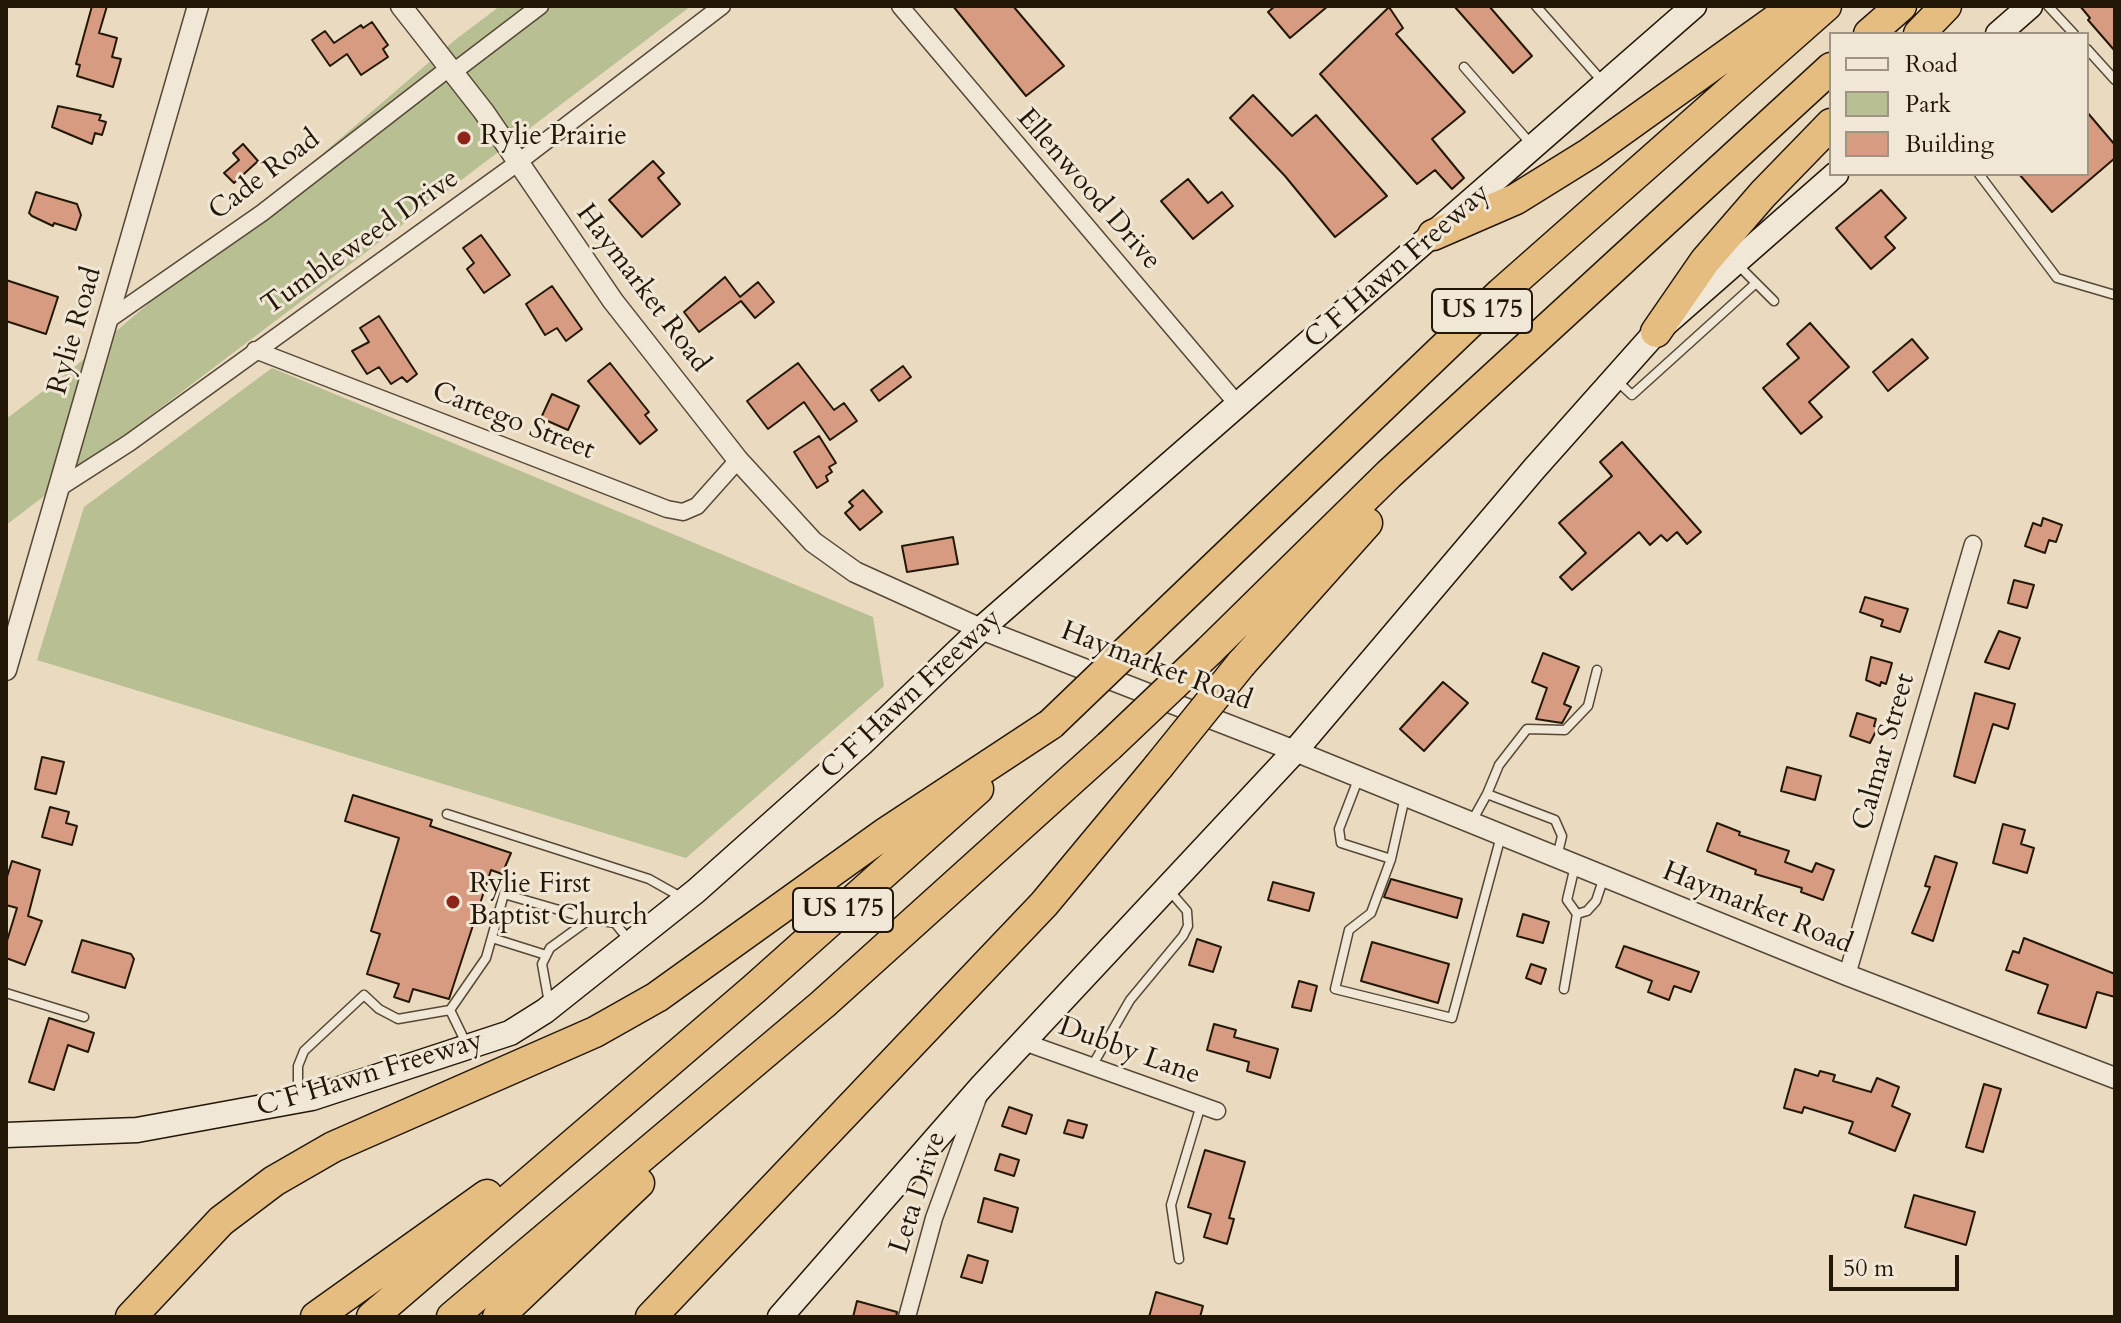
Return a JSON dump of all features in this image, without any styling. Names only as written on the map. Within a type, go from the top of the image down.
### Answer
[{"type":"highway","points":[[1433,235],[1516,199],[1590,153],[1795,6]]},
{"type":"highway","name":"US 175","points":[[372,1317],[754,989],[1051,724],[1501,293],[1826,6]]},
{"type":"highway","points":[[1871,32],[1901,6]]},
{"type":"highway","points":[[1921,32],[1946,6]]},
{"type":"highway","name":"US 175","points":[[452,1317],[823,1004],[1109,746],[1389,474],[1829,70]]},
{"type":"highway","points":[[1656,332],[1705,261],[1829,126]]},
{"type":"highway","points":[[651,1317],[1044,904],[1301,593],[1401,487],[1472,400]]},
{"type":"highway","points":[[131,1317],[221,1221],[274,1181],[333,1147],[595,1032],[657,997],[887,832],[1051,724]]},
{"type":"highway","points":[[498,1317],[823,1004]]},
{"type":"highway","points":[[316,1317],[631,1093]]},
{"type":"main road","name":"C F Hawn Freeway","points":[[6,1135],[137,1130],[298,1101],[510,1033],[550,1008],[685,900],[861,744],[981,629],[1694,6]]},
{"type":"main road","points":[[2000,32],[2030,6]]},
{"type":"main road","points":[[780,1317],[982,1086],[1295,751],[1656,332],[1834,176]]},
{"type":"street","name":"Rylie Road","points":[[6,670],[62,486],[198,6]]},
{"type":"street","name":"Haymarket Road","points":[[401,6],[484,112],[516,164],[613,301],[738,460],[813,542],[855,572],[981,629],[1295,751],[1847,975],[2115,1078]]},
{"type":"street","name":"Cade Road","points":[[108,320],[262,213],[540,6]]},
{"type":"street","name":"Tumbleweed Drive","points":[[62,486],[129,443],[516,164],[722,6]]},
{"type":"street","name":"Ellenwood Drive","points":[[900,6],[1239,406]]},
{"type":"street","name":"Cartego Street","points":[[255,350],[667,509],[683,512],[697,506],[738,460]]},
{"type":"street","name":"Calmar Street","points":[[1847,975],[1973,544]]},
{"type":"street","name":"Dubby Lane","points":[[1024,1042],[1209,1108]]},
{"type":"street","name":"Leta Drive","points":[[907,1317],[934,1218],[982,1086]]},
{"type":"lane","points":[[1536,6],[1605,84]]},
{"type":"lane","points":[[2048,6],[2072,32]]},
{"type":"lane","points":[[2089,51],[2115,80]]},
{"type":"lane","points":[[1464,67],[1534,147]]},
{"type":"lane","points":[[1980,176],[2057,278],[2115,295]]},
{"type":"lane","points":[[1735,262],[1774,301]]},
{"type":"lane","points":[[1614,379],[1632,395],[1756,283]]},
{"type":"lane","points":[[1471,823],[1499,765],[1527,729],[1565,730],[1588,706],[1597,670]]},
{"type":"lane","points":[[1359,777],[1339,829],[1341,843],[1391,859]]},
{"type":"lane","points":[[1487,794],[1555,820],[1562,836],[1567,900],[1577,914],[1564,989]]},
{"type":"lane","points":[[1405,796],[1391,859],[1371,913],[1349,930],[1335,989],[1452,1018],[1501,835]]},
{"type":"lane","points":[[447,814],[649,879],[685,900]]},
{"type":"lane","points":[[1577,914],[1587,911],[1596,901],[1605,877]]},
{"type":"lane","points":[[1092,1066],[1130,1000],[1183,936],[1187,911],[1167,888]]},
{"type":"lane","points":[[298,1101],[298,1066],[304,1051],[364,995],[379,1009],[398,1019],[450,1010],[486,958],[504,894],[590,919],[615,923],[631,944]]},
{"type":"lane","points":[[550,1008],[542,964],[546,955],[550,948],[590,919]]},
{"type":"lane","points":[[492,938],[546,955]]},
{"type":"lane","points":[[6,993],[84,1017]]},
{"type":"lane","points":[[450,1010],[467,1046]]},
{"type":"lane","points":[[1179,1259],[1171,1205],[1209,1108]]},
{"type":"green space","points":[[500,6],[691,6],[6,525],[6,419],[71,370],[455,40]]},
{"type":"green space","points":[[272,368],[873,617],[884,686],[686,858],[37,660],[84,507]]},
{"type":"building","points":[[92,6],[107,6],[99,33],[117,38],[112,57],[121,59],[113,87],[77,76],[80,65],[76,64]]},
{"type":"building","points":[[953,6],[1013,6],[1064,66],[1026,96]]},
{"type":"building","points":[[1275,6],[1328,6],[1290,38],[1268,12]]},
{"type":"building","points":[[1454,6],[1489,6],[1532,56],[1513,73]]},
{"type":"building","points":[[2080,6],[2115,6],[2115,51],[2088,20],[2090,18]]},
{"type":"building","points":[[1389,7],[1403,28],[1396,34],[1465,112],[1432,139],[1464,178],[1452,189],[1435,170],[1417,184],[1320,74]]},
{"type":"building","points":[[372,22],[388,45],[383,49],[388,57],[361,75],[347,54],[330,66],[312,40],[325,31],[334,43],[361,25],[363,28]]},
{"type":"building","points":[[1253,95],[1292,136],[1316,115],[1387,196],[1335,237],[1285,176],[1230,118]]},
{"type":"building","points":[[58,106],[101,115],[99,120],[106,122],[102,135],[95,133],[92,144],[52,127]]},
{"type":"building","points":[[2089,114],[2115,145],[2115,158],[2052,212],[2021,176],[2089,176]]},
{"type":"building","points":[[243,144],[258,161],[234,183],[224,173],[239,160],[233,153]]},
{"type":"building","points":[[653,161],[664,173],[658,178],[680,204],[642,237],[609,200]]},
{"type":"building","points":[[1188,179],[1208,203],[1222,192],[1233,206],[1193,239],[1161,201]]},
{"type":"building","points":[[1881,190],[1906,218],[1885,237],[1895,248],[1871,269],[1836,228]]},
{"type":"building","points":[[36,192],[77,204],[81,215],[76,230],[54,223],[53,226],[32,216],[29,213]]},
{"type":"building","points":[[481,235],[510,275],[484,293],[467,269],[474,263],[463,248]]},
{"type":"building","points":[[725,277],[740,297],[758,282],[774,302],[755,318],[741,301],[699,332],[684,312]]},
{"type":"building","points":[[6,280],[58,297],[46,334],[6,321]]},
{"type":"building","points":[[552,286],[582,329],[566,341],[557,328],[545,335],[526,304]]},
{"type":"building","points":[[379,316],[417,374],[407,382],[402,377],[391,384],[379,367],[367,374],[352,351],[369,342],[360,328]]},
{"type":"building","points":[[1810,323],[1849,367],[1809,402],[1822,417],[1801,434],[1763,388],[1799,358],[1787,344]]},
{"type":"building","points":[[1912,339],[1928,358],[1888,391],[1873,372]]},
{"type":"building","points":[[610,363],[649,412],[645,415],[657,430],[640,444],[588,381]]},
{"type":"building","points":[[798,363],[834,410],[844,403],[857,421],[830,440],[804,402],[768,429],[747,401]]},
{"type":"building","points":[[903,366],[911,377],[879,401],[871,390]]},
{"type":"building","points":[[552,394],[579,406],[568,430],[541,418]]},
{"type":"building","points":[[819,436],[836,463],[829,467],[832,472],[826,476],[828,481],[817,488],[794,452]]},
{"type":"building","points":[[1622,442],[1701,532],[1687,544],[1677,532],[1667,541],[1661,535],[1650,545],[1639,532],[1572,590],[1560,577],[1586,553],[1559,523],[1612,476],[1600,462]]},
{"type":"building","points":[[863,490],[882,512],[860,530],[845,513],[853,506],[849,502]]},
{"type":"building","points":[[2043,518],[2062,525],[2056,542],[2049,540],[2045,553],[2025,546],[2033,523],[2041,526]]},
{"type":"building","points":[[953,537],[958,564],[907,572],[902,546]]},
{"type":"building","points":[[2014,580],[2034,585],[2027,608],[2008,603]]},
{"type":"building","points":[[1865,597],[1908,609],[1900,632],[1881,626],[1883,620],[1860,612]]},
{"type":"building","points":[[1999,631],[2020,638],[2009,669],[1985,662]]},
{"type":"building","points":[[1543,653],[1579,667],[1564,704],[1571,707],[1562,723],[1536,719],[1547,688],[1532,682]]},
{"type":"building","points":[[1871,657],[1892,663],[1886,684],[1881,682],[1880,686],[1866,680]]},
{"type":"building","points":[[1443,682],[1468,703],[1424,751],[1400,729]]},
{"type":"building","points":[[1975,693],[2015,704],[2008,729],[1993,724],[1975,783],[1954,776]]},
{"type":"building","points":[[1857,713],[1876,719],[1874,726],[1878,727],[1870,743],[1850,736]]},
{"type":"building","points":[[42,757],[64,762],[56,794],[35,789]]},
{"type":"building","points":[[1787,767],[1821,776],[1815,800],[1781,791]]},
{"type":"building","name":"Rylie First Baptist Church","points":[[353,795],[432,820],[430,826],[511,853],[502,874],[491,870],[449,999],[413,989],[409,1002],[394,997],[399,984],[367,974],[380,934],[371,931],[399,838],[345,821]]},
{"type":"building","points":[[50,807],[69,812],[66,823],[77,826],[72,845],[42,837]]},
{"type":"building","points":[[1717,823],[1740,832],[1739,835],[1789,851],[1785,862],[1812,872],[1816,863],[1834,870],[1823,900],[1801,892],[1802,888],[1755,874],[1756,870],[1707,851]]},
{"type":"building","points":[[2003,824],[2025,830],[2021,844],[2034,848],[2027,873],[1993,863]]},
{"type":"building","points":[[1935,856],[1957,863],[1933,941],[1912,933],[1930,887],[1925,886]]},
{"type":"building","points":[[12,861],[40,870],[28,916],[42,921],[25,965],[6,958],[6,944],[17,908],[6,905],[6,880]]},
{"type":"building","points":[[1391,879],[1462,899],[1457,918],[1384,897]]},
{"type":"building","points":[[1273,882],[1314,893],[1309,911],[1268,900]]},
{"type":"building","points":[[1523,914],[1549,922],[1543,943],[1517,936]]},
{"type":"building","points":[[2024,938],[2115,974],[2115,997],[2097,992],[2086,1028],[2038,1013],[2048,985],[2006,970],[2013,951],[2019,953]]},
{"type":"building","points":[[1197,939],[1221,947],[1213,972],[1189,965]]},
{"type":"building","points":[[82,940],[131,954],[134,959],[125,988],[72,972]]},
{"type":"building","points":[[1372,942],[1449,964],[1438,1003],[1361,981]]},
{"type":"building","points":[[1624,946],[1699,972],[1691,992],[1674,986],[1669,1000],[1648,992],[1652,981],[1616,967]]},
{"type":"building","points":[[1531,964],[1546,969],[1541,984],[1526,978]]},
{"type":"building","points":[[1299,981],[1317,986],[1311,1011],[1292,1007]]},
{"type":"building","points":[[49,1018],[94,1033],[88,1052],[68,1045],[54,1090],[29,1082]]},
{"type":"building","points":[[1214,1024],[1236,1030],[1234,1037],[1278,1049],[1270,1078],[1247,1071],[1249,1062],[1207,1050]]},
{"type":"building","points":[[1795,1069],[1818,1076],[1820,1071],[1835,1075],[1833,1081],[1871,1092],[1877,1078],[1899,1087],[1892,1106],[1910,1114],[1895,1151],[1849,1133],[1853,1122],[1804,1107],[1802,1113],[1784,1108]]},
{"type":"building","points":[[1984,1084],[2001,1089],[1983,1152],[1966,1147]]},
{"type":"building","points":[[1009,1107],[1032,1115],[1026,1134],[1002,1126]]},
{"type":"building","points":[[1068,1120],[1087,1125],[1083,1138],[1064,1133]]},
{"type":"building","points":[[1205,1150],[1245,1162],[1229,1218],[1234,1219],[1227,1244],[1204,1237],[1211,1214],[1188,1207]]},
{"type":"building","points":[[1000,1154],[1019,1160],[1014,1176],[995,1170]]},
{"type":"building","points":[[1914,1195],[1975,1212],[1966,1245],[1905,1227]]},
{"type":"building","points":[[984,1198],[1018,1208],[1012,1232],[978,1222]]},
{"type":"building","points":[[968,1255],[988,1261],[982,1283],[961,1277]]},
{"type":"building","points":[[1156,1292],[1203,1306],[1200,1317],[1149,1317]]},
{"type":"building","points":[[857,1301],[897,1312],[896,1317],[853,1317]]},
{"type":"place","name":"Rylie Prairie","points":[[464,138]]},
{"type":"place","name":"Rylie First Baptist Church","points":[[453,902]]}]
